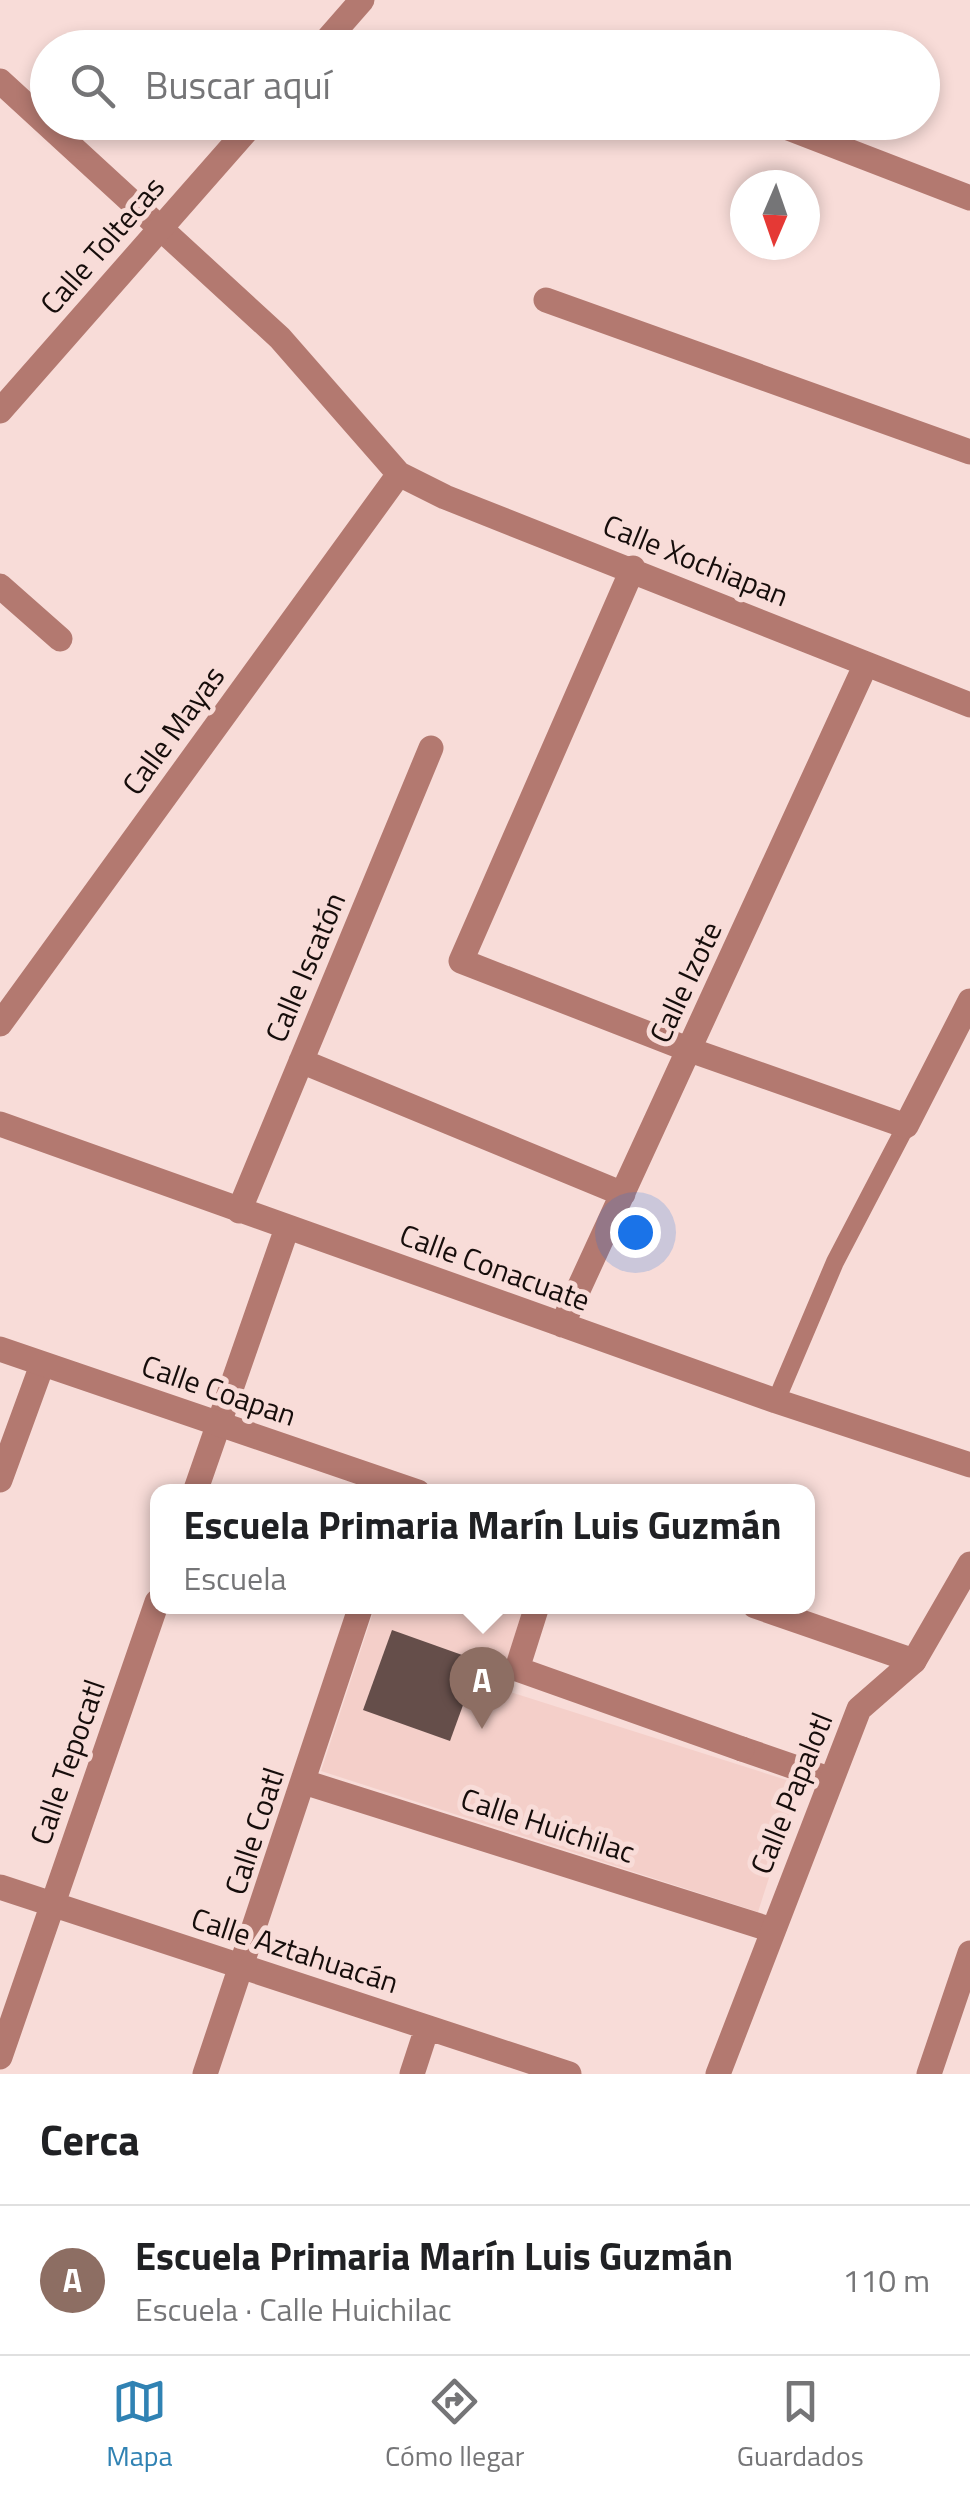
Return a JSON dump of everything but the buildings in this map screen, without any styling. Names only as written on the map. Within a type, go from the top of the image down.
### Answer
[{"type":"street","points":[[336,30],[362,0]]},
{"type":"street","points":[[0,81],[30,108]]},
{"type":"street","points":[[65,140],[280,338],[398,474]]},
{"type":"street","name":"Calle Toltecas","points":[[0,411],[238,140]]},
{"type":"street","points":[[819,140],[970,198]]},
{"type":"street","points":[[546,300],[970,452]]},
{"type":"street","name":"Calle Xochiapan","points":[[398,474],[445,497],[970,705]]},
{"type":"street","name":"Calle Mayas","points":[[0,1024],[398,474]]},
{"type":"street","points":[[632,568],[461,961],[690,1050],[906,1126],[970,1000]]},
{"type":"street","points":[[0,586],[60,638]]},
{"type":"street","name":"Calle Izote","points":[[562,1325],[866,664]]},
{"type":"street","name":"Calle Iscatón","points":[[239,1210],[431,748]]},
{"type":"street","points":[[302,1060],[623,1194]]},
{"type":"street","name":"Calle Conacuate","points":[[0,1124],[776,1401],[970,1465]]},
{"type":"street","points":[[198,1484],[287,1228]]},
{"type":"street","name":"Calle Coapan","points":[[0,1349],[389,1484]]},
{"type":"street","points":[[0,1480],[42,1364]]},
{"type":"street","name":"Calle Papalotl","points":[[718,2074],[859,1709],[914,1660],[970,1564]]},
{"type":"street","name":"Calle Tepocatl","points":[[0,2056],[153,1614]]},
{"type":"street","name":"Calle Coatl","points":[[205,2074],[359,1614]]},
{"type":"street","points":[[534,1614],[516,1669],[829,1779]]},
{"type":"street","points":[[779,1614],[914,1660]]},
{"type":"street","name":"Calle Huichilac","points":[[304,1782],[772,1930]]},
{"type":"street","name":"Calle Aztahuacán","points":[[0,1887],[569,2074]]},
{"type":"street","points":[[929,2074],[970,1953]]},
{"type":"street","points":[[412,2074],[427,2028]]},
{"type":"lane","points":[[776,1401],[835,1262],[906,1126]]},
{"type":"shaded area","points":[[373,1614],[521,1614],[498,1688],[799,1784],[758,1912],[321,1771]]},
{"type":"place","name":"Escuela Primaria Marín Luis Guzmán","points":[[482,1729]]}]
